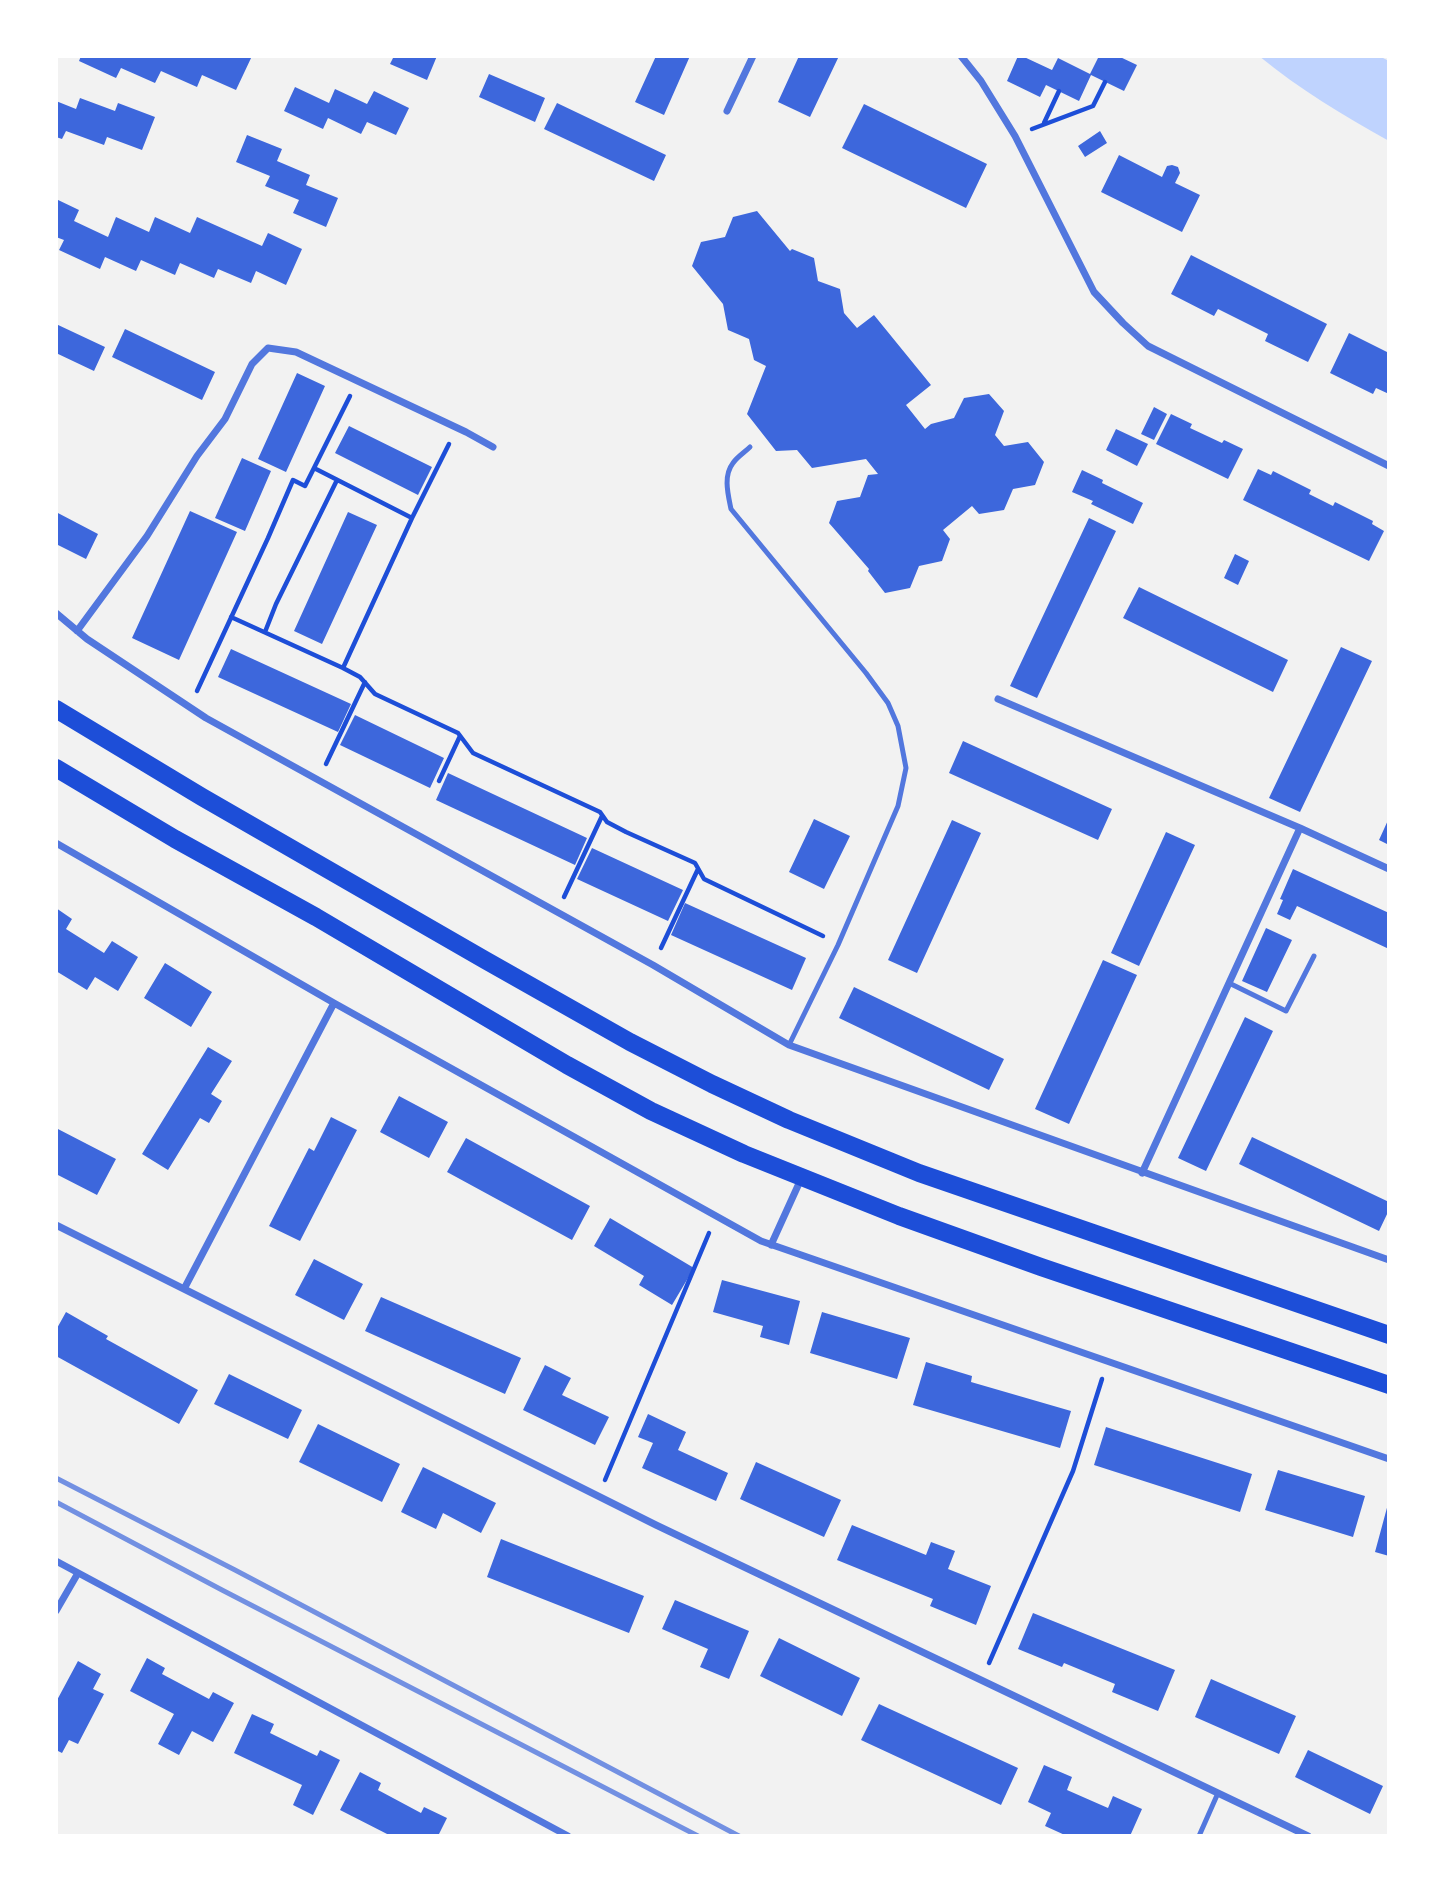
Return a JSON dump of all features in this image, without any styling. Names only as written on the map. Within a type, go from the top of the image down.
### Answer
[{"type":"main road","points":[[56,709],[202,797],[630,1042],[789,1120],[919,1173],[1389,1335]]},
{"type":"main road","points":[[56,768],[651,1111],[744,1154],[899,1216],[1389,1385]]},
{"type":"street","points":[[727,111],[753,56]]},
{"type":"street","points":[[961,56],[981,81],[1015,136],[1094,292],[1123,323],[1148,346],[1389,466]]},
{"type":"street","points":[[77,631],[147,536],[197,456],[225,419],[252,364],[268,348],[296,352],[493,447]]},
{"type":"street","points":[[56,612],[77,631],[205,718],[653,965],[789,1045],[1389,1260]]},
{"type":"street","points":[[998,699],[1300,828],[1389,869]]},
{"type":"street","points":[[1142,1173],[1300,828]]},
{"type":"street","points":[[56,843],[334,1003],[761,1241],[1389,1459]]},
{"type":"street","points":[[184,1289],[334,1003]]},
{"type":"street","points":[[771,1245],[802,1178]]},
{"type":"street","points":[[56,1225],[599,1496],[1308,1836]]},
{"type":"street","points":[[56,1562],[568,1836]]},
{"type":"street","points":[[56,1611],[78,1573]]},
{"type":"lane","points":[[750,447],[733,463],[727,476],[732,509],[888,703],[898,726],[906,768],[898,806],[838,944],[789,1045]]},
{"type":"lane","points":[[1229,983],[1286,1011],[1314,956]]},
{"type":"lane","points":[[1199,1836],[1218,1793]]},
{"type":"path","points":[[1015,136],[1093,106],[1105,82]]},
{"type":"path","points":[[1044,123],[1059,91]]},
{"type":"path","points":[[189,708],[293,481],[305,486],[358,381]]},
{"type":"path","points":[[343,668],[457,428]]},
{"type":"path","points":[[314,468],[412,518]]},
{"type":"path","points":[[265,632],[337,480]]},
{"type":"path","points":[[232,617],[360,677],[375,695],[458,733],[473,753],[600,813],[607,822],[695,863],[704,879],[838,944]]},
{"type":"path","points":[[318,780],[365,682]]},
{"type":"path","points":[[439,781],[460,735]]},
{"type":"path","points":[[557,912],[602,816]]},
{"type":"path","points":[[653,965],[698,869]]},
{"type":"path","points":[[599,1496],[717,1217]]},
{"type":"path","points":[[981,1680],[1073,1471],[1108,1362]]},
{"type":"water","points":[[1259,56],[1379,56],[1389,61],[1389,141],[1322,102]]},
{"type":"building","points":[[81,56],[252,56],[236,90],[202,75],[197,87],[161,71],[155,83],[121,68],[116,78],[79,61]]},
{"type":"building","points":[[394,56],[437,56],[427,80],[390,64]]},
{"type":"building","points":[[656,56],[690,56],[664,115],[635,102]]},
{"type":"building","points":[[799,56],[839,56],[810,117],[778,102]]},
{"type":"building","points":[[1018,56],[1052,70],[1058,58],[1090,74],[1099,56],[1118,56],[1137,65],[1124,91],[1091,75],[1079,101],[1046,85],[1040,97],[1007,81]]},
{"type":"building","points":[[489,74],[545,98],[535,122],[479,97]]},
{"type":"building","points":[[295,87],[329,103],[335,89],[367,104],[374,91],[409,108],[396,135],[367,122],[361,134],[328,118],[323,129],[284,111]]},
{"type":"building","points":[[80,98],[115,111],[118,103],[155,117],[142,150],[107,137],[104,145],[66,131],[62,139],[56,137],[56,101],[76,109]]},
{"type":"building","points":[[557,103],[666,155],[654,181],[544,129]]},
{"type":"building","points":[[864,104],[987,164],[966,208],[842,148]]},
{"type":"building","points":[[1100,131],[1107,143],[1085,157],[1078,146]]},
{"type":"building","points":[[247,135],[282,149],[277,161],[310,175],[306,185],[338,198],[326,227],[293,213],[299,200],[265,186],[270,176],[236,162]]},
{"type":"building","points":[[1119,155],[1162,177],[1167,166],[1178,167],[1180,173],[1175,183],[1200,195],[1182,232],[1101,192]]},
{"type":"building","points":[[56,199],[79,210],[74,221],[108,237],[116,217],[149,232],[155,217],[190,233],[197,217],[262,246],[268,233],[302,249],[286,285],[256,271],[251,283],[218,269],[214,278],[180,263],[175,275],[141,260],[136,271],[105,257],[100,269],[59,250],[64,240],[56,237]]},
{"type":"building","points":[[757,211],[790,251],[792,249],[814,258],[818,281],[840,289],[844,313],[857,328],[874,315],[931,385],[906,405],[925,429],[931,424],[954,418],[964,398],[989,394],[1004,411],[995,435],[1004,446],[1028,442],[1044,462],[1035,485],[1013,489],[1004,510],[979,514],[972,506],[943,530],[950,539],[942,561],[919,566],[910,588],[885,593],[869,569],[829,523],[837,501],[860,497],[868,475],[878,474],[866,459],[812,468],[797,450],[776,451],[747,414],[766,366],[754,360],[749,339],[728,330],[723,304],[692,266],[701,242],[725,237],[733,217]]},
{"type":"building","points":[[1191,255],[1327,324],[1308,362],[1265,341],[1268,334],[1218,309],[1214,316],[1171,294]]},
{"type":"building","points":[[56,324],[105,347],[94,371],[56,353]]},
{"type":"building","points":[[125,329],[215,372],[202,400],[112,357]]},
{"type":"building","points":[[1349,333],[1389,353],[1389,394],[1376,388],[1373,394],[1330,373]]},
{"type":"building","points":[[297,373],[325,386],[286,472],[258,459]]},
{"type":"building","points":[[1154,407],[1167,414],[1154,440],[1141,434]]},
{"type":"building","points":[[1171,414],[1192,424],[1190,428],[1222,443],[1224,440],[1243,449],[1228,479],[1156,444]]},
{"type":"building","points":[[349,426],[432,467],[418,495],[335,453]]},
{"type":"building","points":[[1116,429],[1148,444],[1137,466],[1106,450]]},
{"type":"building","points":[[242,458],[271,471],[245,531],[215,518]]},
{"type":"building","points":[[1258,469],[1271,475],[1273,471],[1311,490],[1309,494],[1333,506],[1335,502],[1373,521],[1372,524],[1384,531],[1369,561],[1243,500]]},
{"type":"building","points":[[1082,470],[1143,503],[1133,524],[1072,492]]},
{"type":"building","points":[[190,511],[237,532],[179,660],[132,638]]},
{"type":"building","points":[[56,512],[98,534],[86,559],[56,544]]},
{"type":"building","points":[[348,512],[377,525],[322,644],[294,631]]},
{"type":"building","points":[[1089,518],[1116,531],[1037,698],[1010,686]]},
{"type":"building","points":[[1235,554],[1249,561],[1238,585],[1224,578]]},
{"type":"building","points":[[1139,587],[1288,660],[1273,692],[1123,618]]},
{"type":"building","points":[[1341,647],[1372,661],[1300,812],[1269,798]]},
{"type":"building","points":[[231,649],[351,704],[338,732],[218,677]]},
{"type":"building","points":[[355,715],[444,758],[430,788],[340,745]]},
{"type":"building","points":[[963,741],[1112,809],[1098,840],[949,773]]},
{"type":"building","points":[[448,773],[587,838],[575,865],[436,800]]},
{"type":"building","points":[[1389,818],[1389,845],[1379,840]]},
{"type":"building","points":[[814,819],[850,836],[824,889],[789,872]]},
{"type":"building","points":[[952,820],[981,833],[917,973],[888,960]]},
{"type":"building","points":[[1166,832],[1195,845],[1139,966],[1111,953]]},
{"type":"building","points":[[592,848],[683,890],[668,921],[577,879]]},
{"type":"building","points":[[1293,869],[1389,913],[1389,949],[1297,906],[1290,920],[1277,914],[1283,900],[1280,899]]},
{"type":"building","points":[[685,903],[806,958],[792,990],[671,935]]},
{"type":"building","points":[[56,908],[72,919],[66,929],[104,953],[112,941],[138,957],[118,991],[95,977],[87,990],[56,971]]},
{"type":"building","points":[[1266,928],[1292,940],[1267,992],[1242,981]]},
{"type":"building","points":[[1103,960],[1137,975],[1069,1124],[1035,1109]]},
{"type":"building","points":[[165,963],[212,992],[191,1027],[144,998]]},
{"type":"building","points":[[854,987],[1004,1059],[989,1090],[839,1018]]},
{"type":"building","points":[[1245,1017],[1273,1031],[1206,1171],[1178,1158]]},
{"type":"building","points":[[208,1047],[232,1061],[211,1094],[222,1101],[209,1123],[200,1118],[168,1170],[142,1154]]},
{"type":"building","points":[[399,1096],[448,1122],[429,1158],[380,1132]]},
{"type":"building","points":[[331,1117],[357,1130],[300,1241],[269,1226],[309,1148],[314,1151]]},
{"type":"building","points":[[56,1128],[116,1159],[97,1195],[56,1174]]},
{"type":"building","points":[[1252,1137],[1389,1202],[1389,1210],[1379,1231],[1239,1164]]},
{"type":"building","points":[[466,1138],[590,1206],[572,1240],[447,1172]]},
{"type":"building","points":[[610,1218],[694,1268],[672,1305],[639,1285],[644,1276],[594,1246]]},
{"type":"building","points":[[314,1259],[363,1284],[344,1320],[295,1295]]},
{"type":"building","points":[[722,1280],[800,1301],[789,1345],[760,1337],[763,1326],[713,1312]]},
{"type":"building","points":[[381,1297],[521,1358],[505,1394],[365,1331]]},
{"type":"building","points":[[66,1312],[108,1336],[106,1339],[198,1390],[179,1424],[56,1356],[56,1330]]},
{"type":"building","points":[[822,1312],[910,1338],[897,1379],[810,1353]]},
{"type":"building","points":[[926,1362],[972,1376],[971,1382],[1071,1411],[1060,1448],[913,1405]]},
{"type":"building","points":[[545,1365],[571,1378],[562,1395],[609,1417],[595,1445],[523,1410]]},
{"type":"building","points":[[229,1374],[302,1410],[288,1439],[214,1404]]},
{"type":"building","points":[[648,1414],[686,1432],[678,1450],[728,1473],[716,1501],[642,1468],[653,1443],[638,1437]]},
{"type":"building","points":[[318,1424],[400,1464],[382,1502],[299,1462]]},
{"type":"building","points":[[1106,1427],[1252,1474],[1240,1512],[1094,1465]]},
{"type":"building","points":[[756,1462],[841,1500],[824,1537],[740,1499]]},
{"type":"building","points":[[423,1467],[496,1503],[481,1533],[443,1513],[436,1529],[401,1512]]},
{"type":"building","points":[[1278,1470],[1365,1496],[1353,1537],[1265,1510]]},
{"type":"building","points":[[1389,1504],[1389,1556],[1375,1552]]},
{"type":"building","points":[[852,1525],[926,1555],[931,1542],[955,1551],[948,1569],[991,1586],[976,1625],[930,1606],[933,1599],[837,1560]]},
{"type":"building","points":[[501,1539],[644,1596],[629,1633],[487,1577]]},
{"type":"building","points":[[675,1600],[749,1631],[729,1679],[700,1667],[708,1649],[662,1629]]},
{"type":"building","points":[[1033,1613],[1175,1670],[1158,1711],[1112,1692],[1115,1684],[1064,1663],[1062,1667],[1018,1649]]},
{"type":"building","points":[[779,1638],[860,1678],[842,1716],[760,1676]]},
{"type":"building","points":[[147,1658],[165,1668],[162,1674],[209,1699],[213,1692],[234,1703],[213,1742],[192,1731],[179,1755],[158,1744],[174,1714],[130,1691]]},
{"type":"building","points":[[78,1661],[101,1674],[93,1689],[104,1694],[78,1744],[69,1740],[62,1753],[56,1750],[56,1702]]},
{"type":"building","points":[[1211,1679],[1296,1716],[1279,1754],[1195,1717]]},
{"type":"building","points":[[879,1704],[1018,1768],[1001,1805],[861,1740]]},
{"type":"building","points":[[252,1714],[274,1724],[270,1733],[317,1756],[320,1750],[340,1760],[313,1815],[293,1805],[302,1785],[234,1753]]},
{"type":"building","points":[[1308,1750],[1383,1786],[1370,1814],[1295,1777]]},
{"type":"building","points":[[1044,1765],[1072,1777],[1067,1790],[1108,1808],[1113,1796],[1142,1809],[1130,1836],[1067,1836],[1045,1826],[1051,1813],[1028,1802]]},
{"type":"building","points":[[360,1772],[381,1783],[378,1790],[421,1813],[424,1807],[447,1818],[438,1836],[391,1836],[340,1810]]},
{"type":"railway","points":[[56,1478],[739,1836]]},
{"type":"railway","points":[[56,1502],[698,1836]]}]
